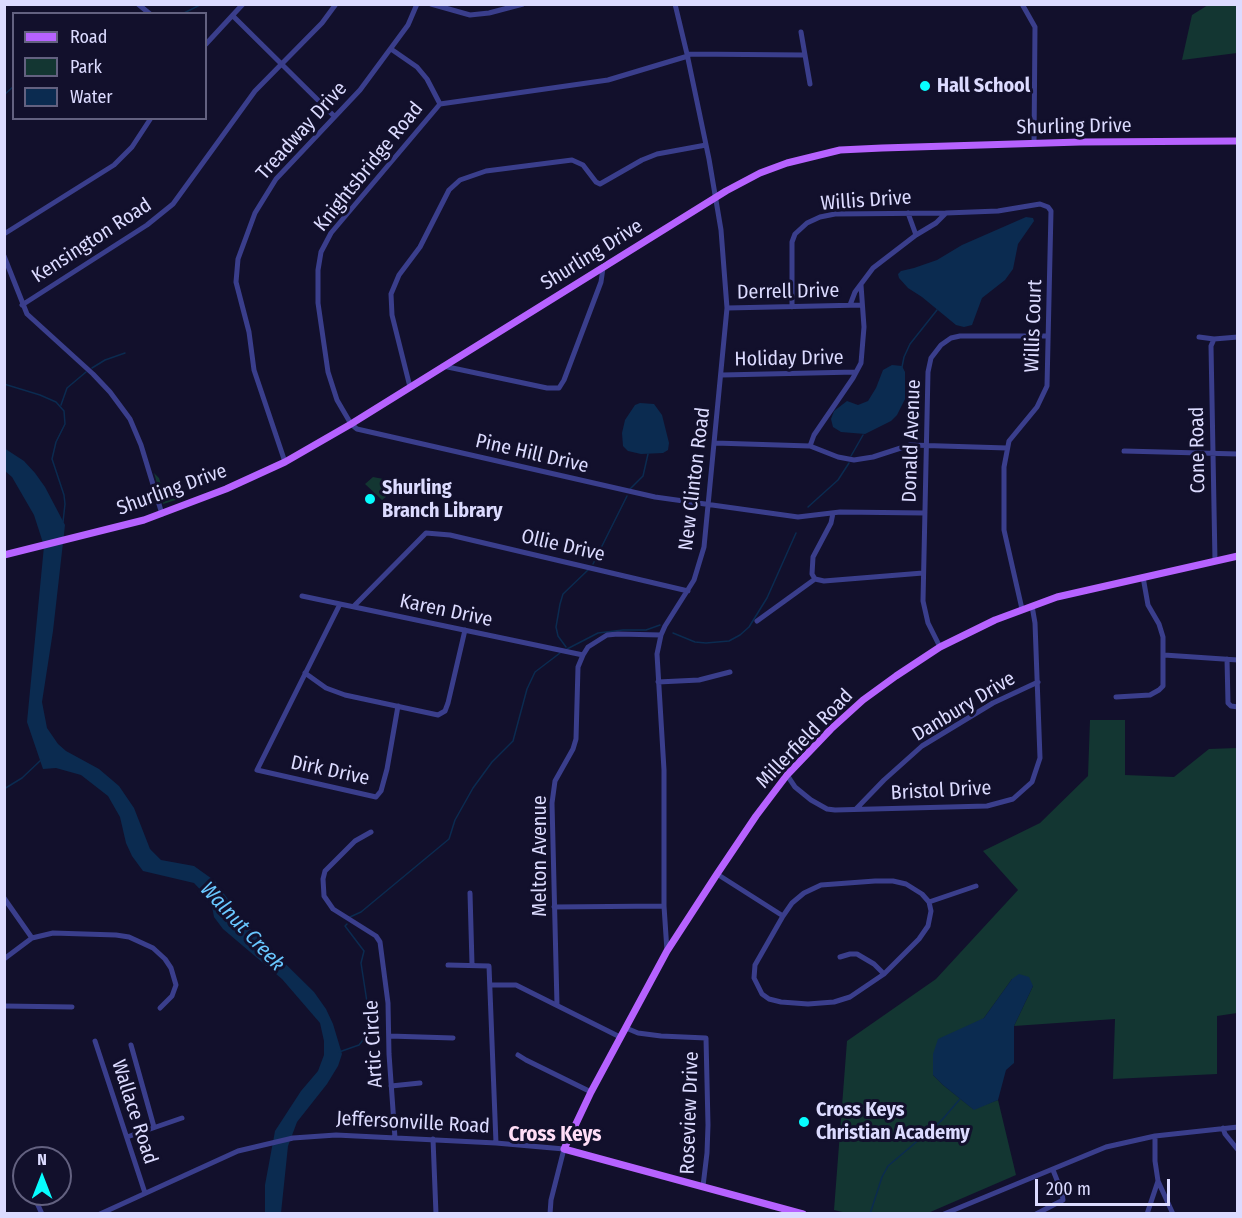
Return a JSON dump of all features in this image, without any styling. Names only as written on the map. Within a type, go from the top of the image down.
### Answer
[{"type":"main road","name":"Shurling Drive","points":[[4,555],[162,514],[226,489],[285,462],[714,198],[739,183],[772,168],[813,155],[840,150],[1238,141]]},
{"type":"main road","name":"Millerfield Road","points":[[564,1149],[591,1092],[667,951],[717,874],[756,816],[788,775],[831,729],[863,700],[940,647],[1022,609],[1084,590],[1238,556]]},
{"type":"main road","name":"Jeffersonville Road","points":[[564,1149],[802,1214]]},
{"type":"street","points":[[207,43],[243,4]]},
{"type":"street","name":"Kensington Road","points":[[22,305],[147,225],[174,204],[255,91],[322,23],[336,4]]},
{"type":"street","name":"Treadway Drive","points":[[285,462],[255,376],[249,332],[236,282],[236,267],[247,232],[264,196],[276,179],[360,90],[408,25],[417,4]]},
{"type":"street","points":[[431,4],[470,15],[489,13],[523,4]]},
{"type":"street","name":"New Clinton Road","points":[[667,951],[664,906],[664,770],[657,654],[661,635],[688,591],[701,559],[709,504],[727,308],[721,229],[688,55],[675,4]]},
{"type":"street","points":[[1022,4],[1035,27],[1034,144]]},
{"type":"street","points":[[233,16],[334,116]]},
{"type":"street","points":[[801,32],[810,84]]},
{"type":"street","points":[[391,49],[417,67],[427,79],[440,104]]},
{"type":"street","name":"Knightsbridge Road","points":[[351,423],[333,389],[326,362],[317,288],[321,252],[331,233],[440,104],[608,80],[688,55],[804,55]]},
{"type":"street","points":[[4,234],[114,165],[132,147],[150,120]]},
{"type":"street","points":[[410,387],[392,315],[392,294],[395,281],[420,247],[449,190],[460,180],[486,171],[572,160],[583,165],[600,184],[657,154],[706,145]]},
{"type":"street","name":"Willis Court","points":[[946,213],[998,211],[1040,204],[1050,209],[1052,218],[1045,391],[1037,407],[1013,435],[1007,448],[1004,467],[1004,530],[1022,609]]},
{"type":"street","points":[[908,213],[916,235]]},
{"type":"street","name":"Derrell Drive","points":[[850,305],[855,292],[873,268],[946,213]]},
{"type":"street","name":"Willis Drive","points":[[792,307],[792,242],[795,234],[803,225],[828,215],[946,213]]},
{"type":"street","points":[[4,256],[27,314],[93,374],[130,419],[141,446],[162,514]]},
{"type":"street","points":[[443,366],[547,388],[559,388],[601,282],[603,268]]},
{"type":"street","name":"Derrell Drive","points":[[727,308],[862,305],[861,285]]},
{"type":"street","points":[[810,446],[814,435],[861,363],[864,345],[862,305]]},
{"type":"street","name":"Donald Avenue","points":[[940,647],[926,617],[923,601],[928,372],[931,358],[941,345],[951,338],[964,335],[1048,336]]},
{"type":"street","points":[[1198,337],[1214,339],[1238,337]]},
{"type":"street","name":"Cone Road","points":[[1214,339],[1211,346],[1215,561]]},
{"type":"street","name":"Holiday Drive","points":[[722,375],[856,372]]},
{"type":"street","name":"Pine Hill Drive","points":[[351,423],[357,429],[369,432],[616,489],[709,504],[791,516],[833,513],[925,513]]},
{"type":"street","points":[[715,443],[810,446],[838,457],[858,460],[903,447],[926,445],[1007,448]]},
{"type":"street","points":[[1124,451],[1238,454]]},
{"type":"street","points":[[833,513],[831,523],[813,557],[812,574],[816,579],[824,581],[923,573]]},
{"type":"street","name":"Ollie Drive","points":[[354,606],[426,533],[450,535],[688,591]]},
{"type":"street","points":[[1116,697],[1145,696],[1159,690],[1163,682],[1164,655],[1161,630],[1148,605],[1143,577]]},
{"type":"street","points":[[757,621],[816,579]]},
{"type":"street","name":"Karen Drive","points":[[302,596],[583,655]]},
{"type":"street","points":[[340,604],[304,674],[326,688],[345,695],[435,715],[445,711],[465,630]]},
{"type":"street","name":"Bristol Drive","points":[[788,775],[795,787],[818,804],[835,810],[987,806],[1008,801],[1019,794],[1032,782],[1040,758],[1038,682],[1032,606]]},
{"type":"street","points":[[583,655],[592,643],[607,635],[661,635]]},
{"type":"street","name":"Melton Avenue","points":[[556,1005],[552,793],[555,781],[576,739],[576,679],[583,655]]},
{"type":"street","points":[[1164,655],[1238,660]]},
{"type":"street","points":[[1227,658],[1228,703],[1238,707]]},
{"type":"street","points":[[658,682],[699,680],[730,672]]},
{"type":"street","name":"Dirk Drive","points":[[304,674],[256,770],[376,797],[381,791],[387,769],[398,706]]},
{"type":"street","name":"Danbury Drive","points":[[856,809],[922,746],[993,703],[1038,682]]},
{"type":"street","name":"Artic Circle","points":[[370,832],[355,841],[325,871],[324,896],[338,913],[376,936],[382,950],[388,1003],[395,1138]]},
{"type":"street","points":[[717,874],[783,916]]},
{"type":"street","points":[[893,881],[906,884],[922,894],[929,902],[931,911],[928,926],[919,939],[884,974],[850,997],[834,1002],[808,1004],[776,1002],[769,999],[758,987],[754,969],[783,916],[804,892],[832,883],[893,881]]},
{"type":"street","points":[[929,902],[976,886]]},
{"type":"street","points":[[470,893],[472,964]]},
{"type":"street","points":[[4,898],[32,938]]},
{"type":"street","points":[[554,907],[664,906]]},
{"type":"street","points":[[4,959],[32,938],[53,933],[116,934],[153,948],[165,959],[175,978],[176,985],[172,996],[160,1008]]},
{"type":"street","points":[[840,957],[856,954],[874,964],[884,974]]},
{"type":"street","points":[[448,964],[489,966],[496,1143]]},
{"type":"street","points":[[490,985],[516,986],[620,1037]]},
{"type":"street","points":[[4,1006],[72,1007]]},
{"type":"street","name":"Roseview Drive","points":[[626,1028],[638,1033],[661,1036],[706,1038],[707,1153],[703,1186]]},
{"type":"street","points":[[389,1036],[453,1038]]},
{"type":"street","name":"Wallace Road","points":[[95,1041],[145,1193]]},
{"type":"street","points":[[131,1045],[154,1127]]},
{"type":"street","points":[[518,1055],[591,1092]]},
{"type":"street","points":[[391,1086],[420,1083]]},
{"type":"street","points":[[127,1137],[182,1118]]},
{"type":"street","points":[[944,1214],[1106,1147],[1155,1136],[1238,1127]]},
{"type":"street","points":[[1223,1128],[1238,1150]]},
{"type":"street","name":"Jeffersonville Road","points":[[100,1214],[231,1153],[256,1145],[293,1138],[319,1136],[433,1139],[564,1149]]},
{"type":"street","points":[[1155,1136],[1158,1181],[1173,1214]]},
{"type":"street","points":[[433,1139],[436,1214]]},
{"type":"street","points":[[550,1214],[551,1200],[564,1149]]},
{"type":"street","points":[[1039,1213],[1063,1200],[1053,1170]]},
{"type":"street","points":[[1147,1214],[1158,1181]]},
{"type":"green space","points":[[1208,5],[1237,5],[1237,53],[1182,60],[1192,15]]},
{"type":"green space","points":[[154,473],[159,478],[165,498],[180,494],[182,498],[163,504]]},
{"type":"green space","points":[[373,477],[404,483],[382,500],[365,484]]},
{"type":"green space","points":[[1090,720],[1125,720],[1125,775],[1174,777],[1209,749],[1237,748],[1237,1013],[1217,1016],[1217,1074],[1113,1079],[1115,1019],[1014,1026],[1033,986],[1012,979],[984,1018],[933,1075],[973,1109],[998,1100],[1016,1175],[928,1213],[851,1214],[834,1210],[847,1041],[936,979],[1018,890],[983,851],[1040,823],[1088,776]]},
{"type":"water","points":[[1026,217],[1033,218],[1034,221],[1018,244],[1013,269],[1005,280],[982,298],[972,325],[964,327],[956,325],[908,288],[899,278],[898,274],[901,271],[937,260],[962,245]]},
{"type":"water","points":[[892,365],[902,366],[905,372],[905,399],[897,415],[891,421],[865,434],[841,432],[833,427],[831,419],[834,411],[847,401],[858,405],[868,401],[883,370]]},
{"type":"water","points":[[654,404],[662,415],[669,443],[668,450],[663,453],[641,454],[628,451],[623,446],[622,433],[625,420],[635,405]]},
{"type":"water","name":"Walnut Creek","points":[[4,448],[24,461],[35,473],[65,525],[42,702],[47,728],[66,751],[99,769],[119,786],[134,808],[150,849],[161,860],[194,866],[215,881],[247,926],[314,992],[333,1024],[342,1054],[327,1084],[297,1122],[288,1146],[281,1213],[265,1213],[265,1185],[275,1131],[301,1091],[318,1071],[324,1055],[320,1023],[282,979],[223,929],[214,917],[211,901],[194,883],[143,871],[132,856],[126,843],[120,817],[108,796],[81,775],[56,768],[43,769],[27,722],[44,546],[34,515],[12,477],[5,471]]},
{"type":"water","points":[[1019,974],[1029,977],[1033,986],[1014,1026],[1014,1063],[1006,1070],[998,1100],[974,1110],[933,1075],[933,1054],[938,1039],[984,1018],[1012,979]]},
{"type":"waterway","points":[[186,12],[202,4]]},
{"type":"waterway","points":[[4,95],[12,88]]},
{"type":"waterway","points":[[902,367],[910,344],[937,310]]},
{"type":"waterway","points":[[92,368],[105,360],[125,353]]},
{"type":"waterway","points":[[61,405],[67,388],[86,372]]},
{"type":"waterway","points":[[4,384],[56,402],[64,411],[65,424],[56,442],[52,459],[64,495],[63,522]]},
{"type":"waterway","points":[[851,456],[863,435]]},
{"type":"waterway","points":[[630,489],[643,476],[648,454]]},
{"type":"waterway","points":[[808,507],[838,480],[849,463]]},
{"type":"waterway","points":[[593,564],[627,496]]},
{"type":"waterway","points":[[673,633],[695,642],[706,643],[729,641],[740,635],[749,627],[767,598],[796,533]]},
{"type":"waterway","points":[[566,647],[558,636],[556,627],[560,604],[563,594],[588,570]]},
{"type":"waterway","points":[[567,649],[598,633],[646,630],[660,625]]},
{"type":"waterway","points":[[350,917],[361,912],[449,839],[455,820],[473,788],[492,762],[513,741],[527,689],[535,672],[560,653]]},
{"type":"waterway","points":[[4,789],[22,778],[41,760]]},
{"type":"waterway","points":[[339,1052],[359,1045],[363,1040],[369,1015],[361,963],[364,951],[345,926],[347,924]]},
{"type":"waterway","points":[[870,1214],[888,1166],[941,1121],[960,1099]]},
{"type":"place","name":"Hall School","points":[[925,86]]},
{"type":"place","name":"Shurling Branch Library","points":[[370,499]]},
{"type":"place","name":"Cross Keys Christian Academy","points":[[804,1122]]},
{"type":"district","name":"Cross Keys","points":[[555,1135]]}]
